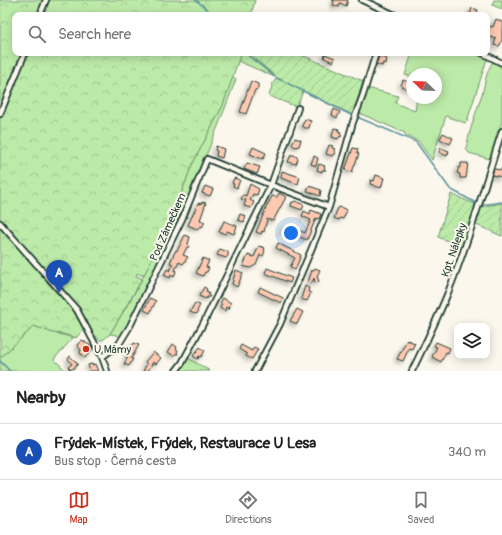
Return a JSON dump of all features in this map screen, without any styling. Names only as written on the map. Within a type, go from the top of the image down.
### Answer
[{"type":"street","points":[[41,12],[46,0]]},
{"type":"street","points":[[362,0],[385,12]]},
{"type":"street","points":[[0,114],[24,56]]},
{"type":"street","points":[[255,371],[280,324],[329,207],[355,117],[375,56]]},
{"type":"street","points":[[489,56],[502,62]]},
{"type":"street","points":[[176,371],[182,363],[205,320],[271,185],[298,108]]},
{"type":"street","name":"Kpt. Nálepky","points":[[412,371],[430,336],[449,289],[479,204],[502,130]]},
{"type":"street","name":"Pod Zámečkem","points":[[102,357],[119,344],[130,326],[172,240],[207,159],[329,207]]},
{"type":"street","points":[[0,223],[77,310],[108,371]]},
{"type":"green space","points":[[0,0],[255,0],[252,12],[12,12],[12,56],[240,56],[223,105],[191,167],[170,224],[166,229],[144,275],[137,273],[136,276],[141,278],[141,281],[110,334],[103,340],[99,340],[95,335],[83,330],[76,338],[53,333],[34,326],[0,358]]},
{"type":"green space","points":[[494,0],[502,0],[502,9],[492,5]]},
{"type":"green space","points":[[240,56],[252,56],[277,78],[238,61]]},
{"type":"green space","points":[[252,56],[304,56],[363,81],[353,115],[303,91],[297,107],[269,96],[273,83],[277,78]]},
{"type":"green space","points":[[411,56],[481,56],[487,59],[467,121],[465,123],[446,116],[432,160],[418,141],[405,135],[405,133],[359,113],[367,88],[398,96],[395,103],[415,111],[416,104],[442,104],[442,68],[407,68]]},
{"type":"green space","points":[[493,62],[502,65],[502,121],[490,159],[469,153],[466,149],[487,73]]},
{"type":"green space","points":[[232,76],[236,79],[213,137],[189,196],[148,287],[121,338],[117,335],[110,334],[137,289],[166,229],[170,224],[191,167],[223,105]]},
{"type":"green space","points":[[451,194],[477,205],[463,247],[438,237]]},
{"type":"green space","points":[[502,203],[502,236],[474,224],[480,207]]},
{"type":"green space","points":[[34,326],[73,338],[54,359],[66,371],[0,371],[0,358]]},
{"type":"green space","points":[[188,358],[210,371],[179,371]]},
{"type":"building","points":[[332,0],[348,0],[346,6],[340,3],[339,7],[333,5],[334,1]]},
{"type":"building","points":[[472,8],[478,10],[477,12],[471,12]]},
{"type":"building","points":[[496,19],[502,22],[502,41],[499,46],[494,45],[496,39],[490,36],[490,26],[493,27]]},
{"type":"building","points":[[324,56],[330,56],[335,58],[333,62],[324,58]]},
{"type":"building","points":[[379,56],[387,59],[386,64],[383,63],[382,66],[376,64]]},
{"type":"building","points":[[403,80],[406,81],[406,88],[401,86]]},
{"type":"building","points":[[251,81],[258,84],[258,89],[255,90],[246,114],[240,112]]},
{"type":"building","points":[[334,109],[340,112],[337,118],[332,115]]},
{"type":"building","points":[[305,119],[311,121],[309,128],[302,126]]},
{"type":"building","points":[[334,128],[339,129],[338,131],[341,132],[340,134],[342,136],[338,139],[332,137]]},
{"type":"building","points":[[443,133],[453,138],[450,144],[440,139]]},
{"type":"building","points":[[295,138],[301,140],[299,146],[295,147],[292,144]]},
{"type":"building","points":[[329,145],[333,146],[332,148],[335,149],[334,151],[336,154],[333,154],[333,156],[326,154]]},
{"type":"building","points":[[216,146],[224,149],[222,158],[216,156]]},
{"type":"building","points":[[253,147],[266,153],[263,159],[250,154]]},
{"type":"building","points":[[353,148],[358,149],[357,153],[359,154],[352,172],[345,170]]},
{"type":"building","points":[[441,148],[449,151],[447,156],[439,152]]},
{"type":"building","points":[[291,155],[297,157],[298,159],[296,164],[288,162]]},
{"type":"building","points":[[314,156],[318,158],[316,166],[311,164]]},
{"type":"building","points":[[247,163],[260,167],[257,174],[244,169]]},
{"type":"building","points":[[461,163],[468,163],[466,178],[460,178],[460,174],[457,173],[459,167],[461,167]]},
{"type":"building","points":[[319,164],[325,166],[324,168],[326,170],[322,170],[322,172],[317,170]]},
{"type":"building","points":[[494,169],[502,170],[502,177],[492,175]]},
{"type":"building","points":[[282,171],[300,177],[298,184],[281,178]]},
{"type":"building","points":[[376,175],[384,178],[381,188],[370,184],[371,180],[374,181]]},
{"type":"building","points":[[234,178],[240,180],[237,188],[233,186],[234,184],[232,183]]},
{"type":"building","points":[[250,184],[259,189],[257,195],[253,194],[250,200],[254,202],[251,208],[244,206],[246,200],[241,199],[243,195],[246,196]]},
{"type":"building","points":[[205,186],[213,189],[210,196],[202,193]]},
{"type":"building","points":[[309,186],[321,190],[320,196],[307,191]]},
{"type":"building","points":[[279,193],[286,197],[273,221],[267,219],[264,232],[262,231],[261,234],[256,232],[272,196],[277,197]]},
{"type":"building","points":[[295,201],[304,205],[302,210],[291,206],[292,202]]},
{"type":"building","points":[[202,202],[206,203],[200,220],[205,222],[202,227],[200,226],[197,229],[188,225],[198,203],[201,204]]},
{"type":"building","points":[[340,207],[347,210],[343,219],[340,218],[339,220],[334,218],[338,208]]},
{"type":"building","points":[[311,210],[321,214],[319,219],[316,218],[307,240],[287,231],[286,233],[282,232],[284,227],[288,228],[289,225],[305,233],[311,220],[302,216],[304,211],[310,214]]},
{"type":"building","points":[[240,214],[246,216],[244,222],[238,220]]},
{"type":"building","points":[[224,221],[237,226],[234,234],[227,231],[226,234],[219,232]]},
{"type":"building","points":[[185,235],[190,237],[188,244],[189,247],[187,247],[183,255],[188,257],[183,264],[179,262],[175,270],[174,277],[171,275],[170,278],[164,275],[167,269],[170,271],[173,264],[170,263]]},
{"type":"building","points":[[278,243],[301,255],[295,270],[290,267],[295,258],[276,248]]},
{"type":"building","points":[[259,246],[265,248],[265,251],[263,256],[260,255],[256,265],[250,268],[243,266],[248,255],[254,257]]},
{"type":"building","points":[[220,249],[228,252],[228,256],[226,258],[217,255]]},
{"type":"building","points":[[203,258],[209,261],[206,267],[209,268],[203,276],[196,273]]},
{"type":"building","points":[[267,268],[292,278],[290,283],[265,273]]},
{"type":"building","points":[[315,268],[320,270],[317,276],[319,282],[315,283],[314,278],[311,284],[308,283],[312,270],[313,271]]},
{"type":"building","points":[[236,270],[243,273],[237,287],[232,284]]},
{"type":"building","points":[[305,286],[309,288],[308,292],[311,293],[307,301],[301,299]]},
{"type":"building","points":[[204,287],[207,289],[206,291],[209,292],[208,294],[210,297],[207,297],[206,299],[199,296]]},
{"type":"building","points":[[260,287],[283,298],[281,303],[258,292]]},
{"type":"building","points":[[150,298],[156,301],[150,313],[144,310]]},
{"type":"building","points":[[223,298],[231,303],[229,309],[226,307],[225,311],[220,308],[222,304],[220,303]]},
{"type":"building","points":[[195,303],[200,305],[197,311],[198,313],[195,314],[190,312]]},
{"type":"building","points":[[297,309],[303,312],[297,324],[290,321]]},
{"type":"building","name":"U Mámy","points":[[82,340],[92,347],[92,350],[85,358],[80,353],[81,350],[77,345]]},
{"type":"building","points":[[407,340],[415,343],[412,349],[409,348],[403,361],[397,359]]},
{"type":"building","points":[[436,342],[450,348],[448,353],[446,352],[441,362],[432,357],[437,347],[434,346]]},
{"type":"building","points":[[134,343],[139,345],[131,359],[133,359],[129,366],[124,364],[128,357],[126,356]]},
{"type":"building","points":[[173,344],[178,350],[178,354],[175,354],[174,356],[168,352]]},
{"type":"building","points":[[241,345],[252,351],[254,347],[258,349],[252,359],[246,356],[247,354],[239,349]]},
{"type":"building","points":[[200,347],[205,351],[201,357],[199,356],[198,359],[193,356]]},
{"type":"building","points":[[153,352],[161,358],[156,364],[153,362],[148,371],[143,371],[147,364],[145,362]]},
{"type":"building","points":[[70,356],[78,364],[71,370],[68,367],[72,364],[68,359]]},
{"type":"building","points":[[95,364],[98,371],[90,371],[88,365]]},
{"type":"waterway","points":[[196,0],[210,12]]},
{"type":"waterway","points":[[249,56],[275,77],[353,116]]},
{"type":"waterway","points":[[357,117],[416,142],[450,189],[478,204]]},
{"type":"waterway","points":[[481,205],[502,202]]},
{"type":"waterway","points":[[0,361],[10,371]]},
{"type":"place","name":"Frýdek-Místek, Frýdek, Restaurace U Lesa","points":[[59,293]]},
{"type":"place","name":"U Mámy","points":[[86,349]]}]
